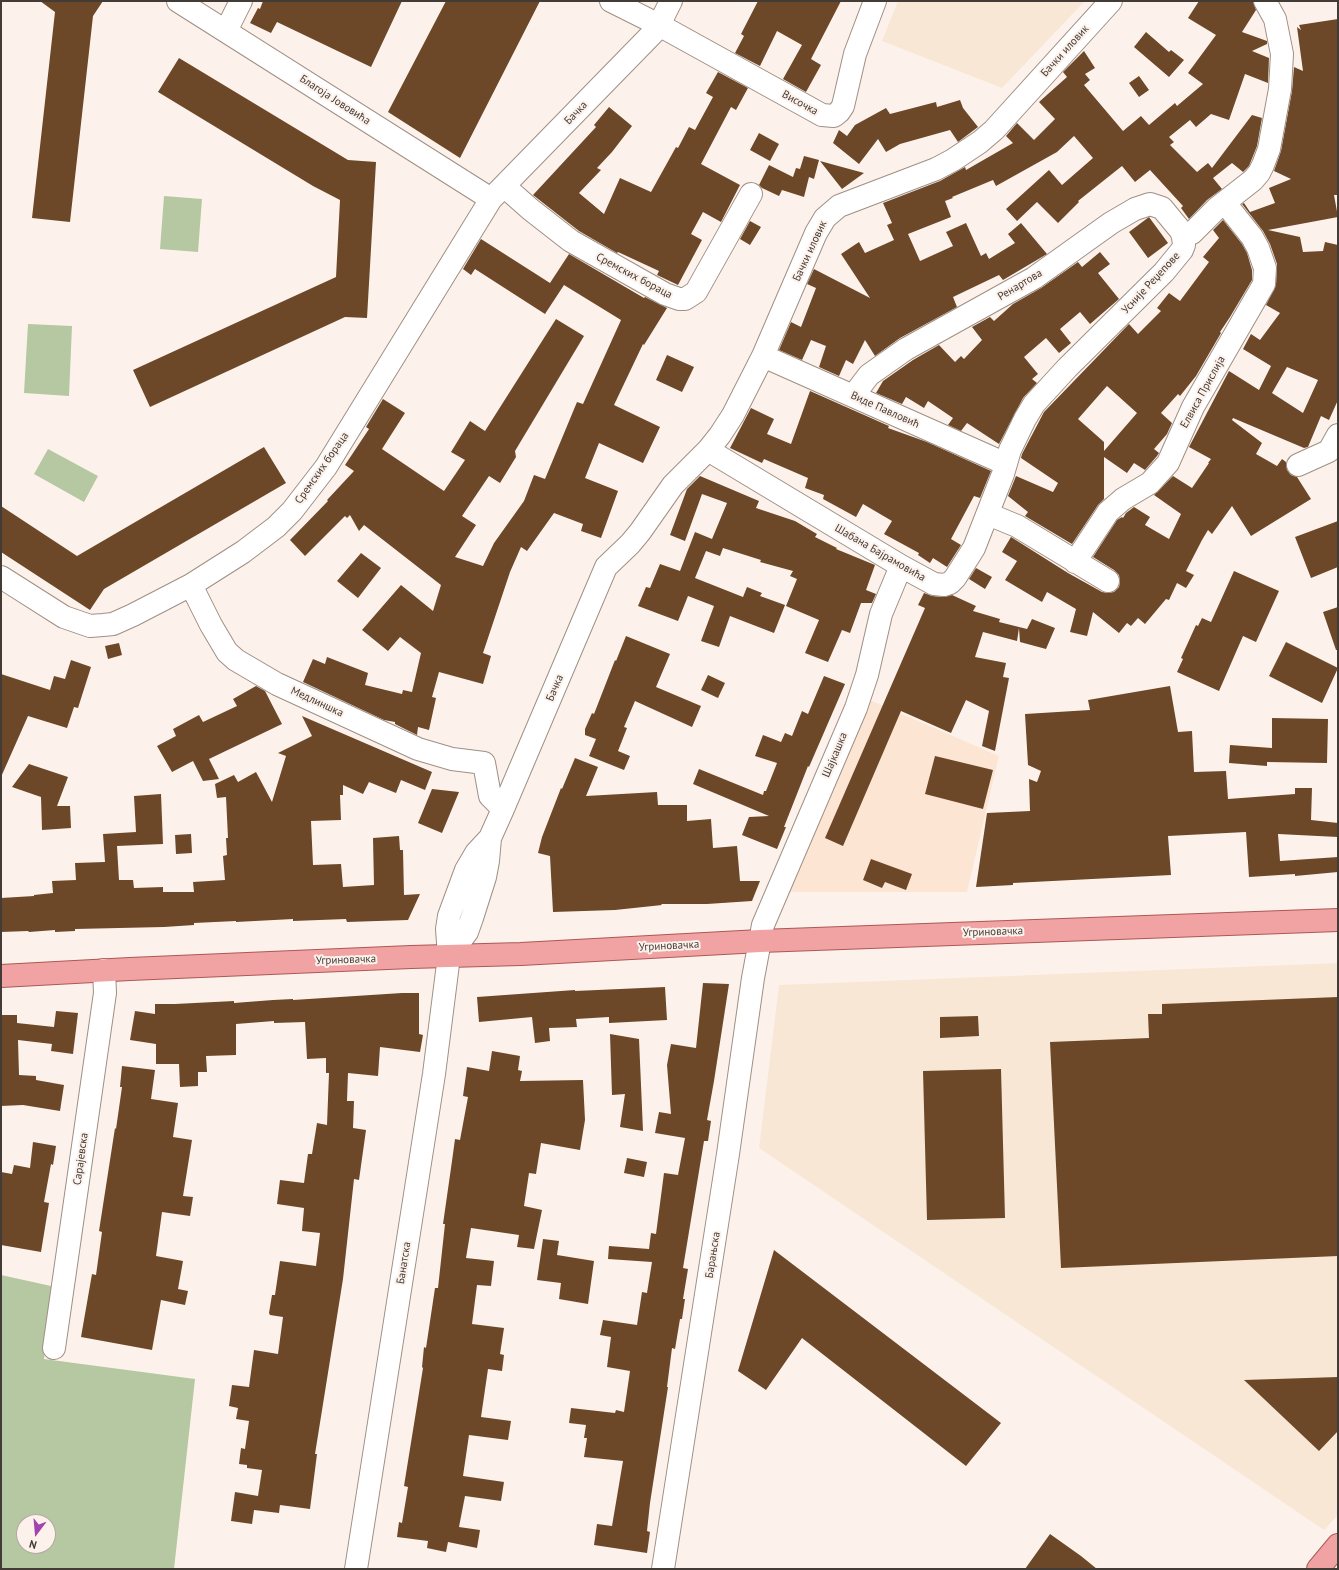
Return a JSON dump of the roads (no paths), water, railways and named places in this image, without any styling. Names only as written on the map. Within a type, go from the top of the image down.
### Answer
[{"type":"main road","name":"Угриновачка","points":[[1,976],[104,970],[521,954],[760,941],[1338,920]]},
{"type":"main road","points":[[1318,1569],[1338,1545]]},
{"type":"street","name":"Благоја Јововића","points":[[178,1],[498,192]]},
{"type":"street","points":[[226,31],[241,1]]},
{"type":"street","points":[[611,1],[658,25]]},
{"type":"street","name":"Бачка","points":[[498,192],[654,32],[671,1]]},
{"type":"street","name":"Височка","points":[[658,25],[822,115],[834,116],[843,106],[855,54],[875,1]]},
{"type":"street","name":"Бачки иловик","points":[[606,567],[640,532],[673,485],[708,450],[733,415],[763,356],[820,224],[830,212],[848,201],[936,169],[953,160],[980,142],[994,130],[1111,1]]},
{"type":"street","name":"Усније Реџепове","points":[[988,514],[1014,440],[1034,404],[1067,368],[1164,272],[1182,250],[1184,245],[1183,237],[1192,233],[1216,209],[1259,173],[1269,149],[1280,90],[1282,54],[1275,19],[1265,1]]},
{"type":"street","name":"Сремских бораца","points":[[1,577],[64,617],[90,626],[113,624],[191,585],[243,552],[276,527],[292,511],[309,490],[352,427],[498,192],[535,214],[571,241],[665,294],[679,299],[685,299],[696,292],[751,194]]},
{"type":"street","name":"Елвиса Прислија","points":[[1075,562],[1108,512],[1123,500],[1150,483],[1168,463],[1193,407],[1264,284],[1265,268],[1258,248],[1252,237],[1226,202]]},
{"type":"street","name":"Ренартова","points":[[853,396],[869,375],[906,349],[1034,278],[1112,223],[1135,209],[1150,204],[1162,208],[1181,231],[1183,237]]},
{"type":"street","name":"Виде Павловић","points":[[763,356],[1006,464]]},
{"type":"street","points":[[1298,465],[1329,451],[1338,435]]},
{"type":"street","name":"Шабана Бајрамовића","points":[[708,450],[901,566],[934,584],[944,585],[950,583],[955,578],[974,548],[988,514]]},
{"type":"street","points":[[988,514],[1017,526],[1108,581]]},
{"type":"street","name":"Шајкашка","points":[[760,941],[763,925],[771,904],[856,708],[867,675],[881,614],[901,566]]},
{"type":"street","name":"Бачка","points":[[449,956],[467,932],[485,877],[490,838],[606,567]]},
{"type":"street","name":"Медлиншка","points":[[191,585],[211,625],[227,652],[278,684],[316,703],[418,749],[452,759],[484,764],[490,796],[503,809]]},
{"type":"street","name":"Барањска","points":[[663,1569],[707,1295],[760,941]]},
{"type":"street","name":"Банатска","points":[[356,1569],[433,1082],[449,956]]},
{"type":"street","name":"Сарајевска","points":[[54,1348],[105,993],[104,970]]}]
